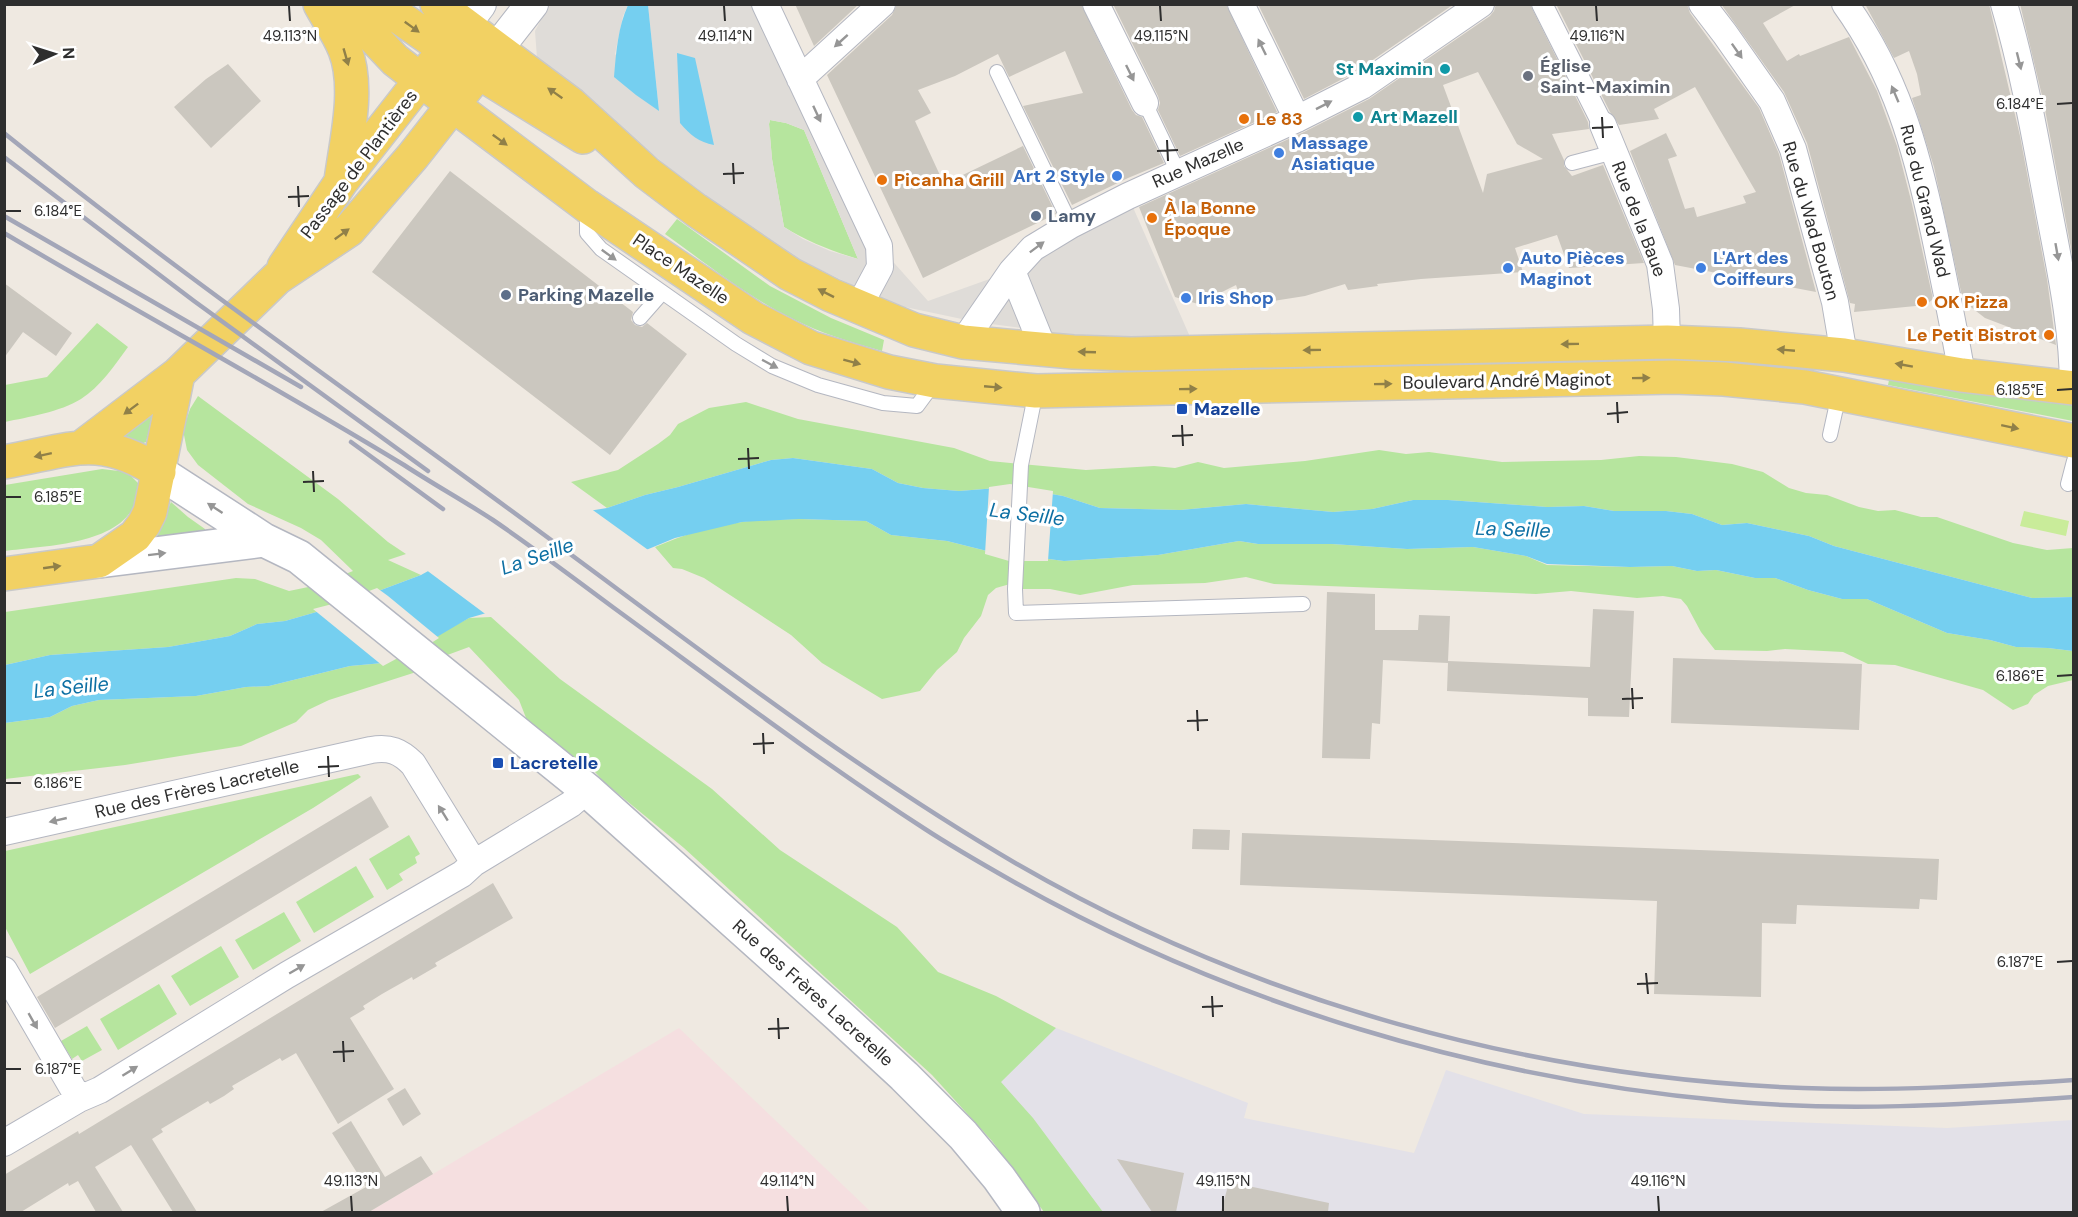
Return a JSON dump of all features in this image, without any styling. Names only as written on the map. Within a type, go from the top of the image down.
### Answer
[{"type":"main road","points":[[320,4],[345,50],[350,71],[351,107],[341,182]]},
{"type":"main road","name":"Place Mazelle","points":[[342,4],[378,44],[421,81],[587,206],[753,318],[811,348],[842,359],[889,372],[935,381]]},
{"type":"main road","points":[[380,4],[469,46]]},
{"type":"main road","points":[[437,4],[469,46],[562,125],[646,173],[732,236],[789,274],[858,308],[914,330],[963,342],[935,381]]},
{"type":"main road","name":"Passage de Plantières","points":[[277,278],[341,182],[421,81],[469,46]]},
{"type":"main road","name":"Passage de Plantières","points":[[82,447],[178,374],[277,278],[349,230],[453,105],[469,46]]},
{"type":"main road","name":"Boulevard André Maginot","points":[[963,342],[1115,354],[1667,342],[1739,345],[1844,355],[1962,375],[2073,388]]},
{"type":"main road","points":[[1036,391],[1044,350]]},
{"type":"main road","points":[[1839,394],[1844,355]]},
{"type":"main road","points":[[99,561],[135,536],[150,512],[178,374]]},
{"type":"main road","name":"Boulevard André Maginot","points":[[935,381],[1036,391],[1674,377],[1724,379],[1805,387],[2073,441]]},
{"type":"main road","points":[[4,462],[82,447],[102,447],[127,454],[264,540]]},
{"type":"main road","points":[[4,574],[264,540]]},
{"type":"main road","name":"Rue des Frères Lacretelle","points":[[264,540],[299,557],[315,569],[587,790],[904,1076],[963,1135],[999,1178],[1023,1212]]},
{"type":"street","points":[[469,46],[532,4]]},
{"type":"street","points":[[765,4],[879,246],[880,267],[858,308]]},
{"type":"street","points":[[800,79],[882,4]]},
{"type":"street","points":[[1096,4],[1145,103]]},
{"type":"street","points":[[1241,4],[1297,119]]},
{"type":"street","name":"Rue Mazelle","points":[[963,342],[1012,271],[1033,248],[1071,225],[1178,172],[1297,119],[1362,86],[1481,4]]},
{"type":"street","name":"Rue de la Baue","points":[[1542,4],[1602,125],[1660,264],[1666,309],[1667,342]]},
{"type":"street","name":"Rue du Wad Bouton","points":[[1702,4],[1772,101],[1793,149],[1835,302],[1844,355]]},
{"type":"street","name":"Rue du Grand Wad","points":[[1845,4],[1860,24],[1889,78],[1914,146],[1951,310],[1962,375]]},
{"type":"street","points":[[2004,4],[2040,127],[2070,334],[2073,388]]},
{"type":"street","points":[[1012,271],[1044,350]]},
{"type":"street","name":"Rue des Frères Lacretelle","points":[[4,832],[371,750],[393,749],[403,754],[413,764],[474,863]]},
{"type":"street","points":[[4,1143],[79,1099],[100,1090],[287,975],[462,874],[474,863],[571,804],[587,790]]},
{"type":"street","points":[[4,970],[79,1099]]},
{"type":"lane","points":[[997,72],[1071,225]]},
{"type":"lane","points":[[1145,103],[1178,172]]},
{"type":"lane","points":[[1572,163],[1614,152]]},
{"type":"lane","points":[[587,206],[586,233],[601,249],[736,344],[772,366],[818,385],[882,403],[917,406],[935,381]]},
{"type":"lane","points":[[640,318],[662,293]]},
{"type":"lane","points":[[1036,391],[1021,465],[1015,589],[1016,613],[1303,604]]},
{"type":"lane","points":[[1830,435],[1839,394]]},
{"type":"lane","points":[[2068,484],[2073,461]]},
{"type":"shaded area","points":[[549,5],[628,5],[623,16],[615,54],[659,110],[648,5],[765,5],[879,246],[928,301],[1012,271],[1128,196],[1191,339],[1104,339],[976,322],[905,307],[867,292],[796,258],[747,226],[667,166],[537,58],[535,31]],"holes":[[[770,120],[804,130],[858,259],[830,251],[803,239],[784,227],[772,159],[769,124]]]},
{"type":"shaded area","points":[[679,1028],[871,1212],[369,1212],[433,1174]]},
{"type":"shaded area","points":[[1056,1028],[1248,1103],[1244,1118],[1414,1153],[1446,1070],[1584,1114],[1947,1128],[2073,1120],[2073,1212],[1090,1212],[1000,1082]]},
{"type":"green space","points":[[770,120],[804,130],[858,259],[820,246],[784,227],[772,159]]},
{"type":"green space","points":[[677,219],[770,286],[831,318],[884,340],[882,351],[813,328],[775,310],[743,290],[665,234]]},
{"type":"green space","points":[[97,323],[128,347],[101,382],[73,404],[44,414],[5,422],[5,385],[47,377]]},
{"type":"green space","points":[[1707,357],[1814,366],[1813,374],[1123,375],[1123,368]]},
{"type":"green space","points":[[1890,375],[2073,402],[2073,421],[1888,385]]},
{"type":"green space","points":[[159,392],[146,442],[141,444],[120,439]]},
{"type":"green space","points":[[198,396],[338,499],[388,542],[406,554],[388,560],[421,575],[341,605],[285,621],[257,624],[230,636],[168,647],[50,655],[5,665],[5,612],[236,578],[255,579],[289,591],[318,585],[353,571],[321,540],[301,528],[248,504],[198,465],[187,450],[183,430],[190,409]]},
{"type":"green space","points":[[746,402],[798,419],[954,448],[990,461],[1086,470],[1154,466],[1175,468],[1198,462],[1224,468],[1305,461],[1379,450],[1406,454],[1429,452],[1502,462],[1601,460],[1639,456],[1676,457],[1732,464],[1763,472],[1789,488],[1806,493],[1827,495],[1859,507],[1878,511],[1895,510],[1921,517],[1937,517],[2013,543],[2047,550],[2073,548],[2073,597],[2032,598],[1834,546],[1809,536],[1747,523],[1722,525],[1692,514],[1666,511],[1614,511],[1584,506],[1547,507],[1448,500],[1413,500],[1372,509],[1333,512],[1246,504],[1180,510],[1100,508],[1063,496],[1010,487],[959,491],[923,488],[898,483],[872,469],[793,458],[771,460],[645,495],[607,508],[571,482],[618,470],[670,435],[678,424],[709,408]]},
{"type":"green space","points":[[102,469],[127,472],[138,483],[135,503],[125,519],[109,530],[89,538],[45,547],[5,551],[5,485]]},
{"type":"green space","points":[[171,502],[205,529],[205,535],[146,544],[161,524]]},
{"type":"green space","points":[[2024,511],[2069,521],[2066,536],[2020,526]]},
{"type":"green space","points":[[756,520],[866,521],[891,535],[947,541],[987,551],[1064,561],[1158,555],[1239,541],[1258,544],[1332,544],[1407,549],[1473,547],[1526,556],[1547,565],[1672,566],[1697,571],[1716,570],[1755,578],[1775,578],[1842,599],[1867,599],[1947,633],[2016,647],[2073,651],[2073,680],[2048,686],[2034,695],[2028,704],[2013,710],[1983,690],[1895,665],[1868,664],[1843,652],[1785,649],[1715,650],[1681,599],[1663,596],[1637,598],[1571,591],[1536,594],[1274,584],[1246,577],[1205,583],[1133,585],[1080,595],[1050,589],[1015,589],[1010,584],[996,588],[988,595],[981,616],[964,638],[957,652],[937,670],[920,691],[882,699],[822,663],[791,635],[704,578],[682,569],[673,568],[655,547],[698,532],[731,524]]},
{"type":"green space","points":[[491,617],[560,679],[712,789],[780,850],[897,927],[938,972],[996,996],[1056,1028],[1001,1082],[1033,1118],[1103,1212],[1044,1212],[992,1141],[932,1075],[684,848],[605,783],[585,761],[554,752],[530,728],[519,700],[469,647],[442,657],[435,666],[329,700],[308,710],[296,722],[241,746],[125,765],[5,779],[5,723],[50,717],[72,706],[99,700],[196,696],[246,687],[269,686],[350,666],[383,663],[469,618]]},
{"type":"green space","points":[[358,774],[361,777],[313,808],[30,974],[5,927],[5,851]]},
{"type":"green space","points":[[409,835],[420,854],[415,857],[417,863],[399,874],[403,880],[387,890],[369,859]]},
{"type":"green space","points":[[356,866],[374,897],[314,933],[296,902]]},
{"type":"green space","points":[[284,912],[301,941],[253,970],[235,940]]},
{"type":"green space","points":[[221,946],[239,977],[190,1006],[171,976]]},
{"type":"green space","points":[[159,984],[177,1014],[118,1050],[100,1019]]},
{"type":"green space","points":[[87,1026],[102,1050],[82,1061],[78,1055],[72,1059],[61,1041]]},
{"type":"water","points":[[628,5],[648,5],[659,111],[614,77],[620,31]]},
{"type":"water","points":[[677,53],[695,58],[714,145],[695,137],[680,123]]},
{"type":"water","name":"La Seille","points":[[793,458],[872,469],[898,483],[923,488],[959,491],[1010,487],[1063,496],[1100,508],[1180,510],[1246,504],[1333,512],[1372,509],[1413,500],[1448,500],[1547,507],[1584,506],[1614,511],[1666,511],[1692,514],[1722,525],[1747,523],[1809,536],[1834,546],[2032,598],[2073,597],[2073,651],[2016,647],[1947,633],[1867,599],[1842,599],[1775,578],[1755,578],[1716,570],[1697,571],[1672,566],[1547,564],[1526,556],[1473,547],[1407,549],[1332,544],[1258,544],[1239,541],[1158,555],[1064,561],[987,551],[947,541],[891,535],[866,521],[799,519],[742,522],[675,538],[511,606],[469,618],[413,651],[383,663],[350,666],[269,686],[246,687],[196,696],[99,700],[72,706],[50,717],[5,723],[5,665],[50,655],[168,647],[230,636],[257,624],[285,621],[341,605],[421,575],[439,565],[504,547],[555,526],[576,513],[607,508],[645,495],[771,460]]},
{"type":"pier","points":[[1010,484],[1053,491],[1048,561],[1009,561],[985,554],[989,487]]},
{"type":"pier","points":[[590,508],[651,552],[512,609],[488,616],[425,569],[478,546],[503,544],[532,533],[547,521],[555,523],[575,510]]},
{"type":"pier","points":[[377,588],[439,638],[414,654],[396,659],[383,666],[313,609]]},
{"type":"building","points":[[795,4],[859,4],[814,46]]},
{"type":"building","points":[[897,4],[1081,4],[1132,110],[1136,115],[1142,117],[1164,163],[1072,205],[1023,106],[1083,93],[1065,51],[1009,77],[998,54],[955,76],[918,90],[931,113],[915,121],[944,184],[1023,146],[1056,214],[923,278],[827,75],[892,15]]},
{"type":"building","points":[[1113,4],[1226,4],[1277,112],[1180,156],[1158,110],[1160,103],[1158,96]]},
{"type":"building","points":[[1258,4],[1454,4],[1354,73],[1304,99]]},
{"type":"building","points":[[1496,4],[1530,4],[1588,122],[1589,129],[1552,134],[1564,160],[1564,166],[1572,176],[1603,165],[1644,263],[1569,268],[1557,235],[1515,248],[1523,272],[1421,279],[1348,290],[1345,284],[1305,296],[1243,305],[1236,285],[1198,304],[1175,297],[1139,207],[1304,132],[1369,99],[1494,11]],"holes":[[[1478,72],[1517,144],[1543,159],[1487,174],[1483,193],[1443,85]]]},
{"type":"building","points":[[1556,4],[1687,4],[1690,13],[1759,108],[1779,154],[1816,292],[1675,265],[1630,151],[1666,133],[1677,156],[1668,159],[1685,209],[1694,207],[1697,217],[1746,203],[1743,196],[1756,192],[1695,87],[1654,109],[1659,119],[1619,125],[1610,112]]},
{"type":"building","points":[[1721,4],[1797,4],[1763,23],[1787,61],[1799,54],[1800,56],[1849,37],[1877,91],[1897,146],[1933,299],[1926,305],[1854,312],[1855,304],[1850,303],[1807,143],[1784,92]]},
{"type":"building","points":[[1865,4],[1989,4],[2020,136],[2047,279],[2056,345],[1985,318],[1963,301],[1934,167],[1912,98],[1921,95],[1917,74],[1909,51],[1894,58]]},
{"type":"building","points":[[2020,4],[2073,4],[2073,259],[2044,104]]},
{"type":"building","points":[[228,64],[261,101],[211,148],[174,107],[206,79]]},
{"type":"building","name":"Parking Mazelle","points":[[450,171],[633,312],[631,320],[635,325],[642,327],[647,323],[687,354],[610,455],[372,272]]},
{"type":"building","points":[[4,283],[72,333],[56,356],[23,332],[4,358]]},
{"type":"building","points":[[1327,592],[1375,594],[1375,630],[1418,630],[1419,615],[1450,616],[1448,661],[1590,667],[1593,609],[1634,611],[1629,717],[1588,716],[1588,698],[1447,691],[1448,663],[1383,660],[1380,724],[1372,723],[1370,759],[1322,758]]},
{"type":"building","points":[[1673,658],[1862,664],[1859,730],[1671,723]]},
{"type":"building","points":[[371,796],[389,827],[55,1028],[37,997]]},
{"type":"building","points":[[1193,829],[1230,830],[1229,850],[1192,849]]},
{"type":"building","points":[[1242,833],[1939,859],[1937,900],[1920,899],[1919,909],[1797,905],[1796,924],[1762,923],[1761,997],[1654,994],[1657,901],[1240,885]]},
{"type":"building","points":[[493,883],[513,918],[435,963],[437,966],[413,980],[412,977],[382,994],[350,1018],[394,1089],[338,1124],[296,1053],[282,1061],[280,1058],[232,1086],[234,1089],[224,1096],[210,1104],[208,1101],[161,1129],[163,1132],[152,1139],[197,1212],[173,1212],[131,1145],[95,1167],[123,1212],[96,1212],[78,1181],[69,1186],[68,1183],[21,1212],[4,1212],[4,1175],[78,1131],[79,1134]]},
{"type":"building","points":[[405,1088],[421,1114],[403,1126],[387,1099]]},
{"type":"building","points":[[351,1121],[385,1177],[421,1156],[433,1174],[369,1212],[321,1212],[366,1187],[332,1133]]},
{"type":"building","points":[[1117,1159],[1184,1173],[1176,1212],[1152,1212]]},
{"type":"building","points":[[1229,1182],[1329,1203],[1328,1212],[1221,1212]]},
{"type":"railway","points":[[4,133],[204,287],[835,747],[955,827],[1017,864],[1108,913],[1201,955],[1298,992],[1396,1024],[1497,1049],[1598,1068],[1701,1081],[1803,1088],[1871,1089],[2074,1080]]},
{"type":"railway","points":[[4,157],[194,301],[428,471]]},
{"type":"railway","points":[[4,216],[301,387]]},
{"type":"railway","points":[[4,233],[305,406],[493,520],[807,749],[947,843],[1097,926],[1183,965],[1270,999],[1359,1029],[1450,1054],[1541,1074],[1634,1090],[1727,1101],[1857,1107],[1944,1105],[2074,1097]]},
{"type":"railway","points":[[351,442],[443,509]]},
{"type":"place","name":"St Maximin","points":[[1445,69]]},
{"type":"place","name":"Église Saint-Maximin","points":[[1528,76]]},
{"type":"place","name":"Art Mazell","points":[[1358,117]]},
{"type":"place","name":"Le 83","points":[[1244,119]]},
{"type":"place","name":"Massage Asiatique","points":[[1279,153]]},
{"type":"place","name":"Art 2 Style","points":[[1117,176]]},
{"type":"place","name":"Picanha Grill","points":[[882,180]]},
{"type":"place","name":"Lamy","points":[[1036,216]]},
{"type":"place","name":"À la Bonne Époque","points":[[1152,218]]},
{"type":"place","name":"Auto Pièces Maginot","points":[[1508,268]]},
{"type":"place","name":"L'Art des Coiffeurs","points":[[1701,268]]},
{"type":"place","name":"Parking Mazelle","points":[[506,295]]},
{"type":"place","name":"Iris Shop","points":[[1186,298]]},
{"type":"place","name":"OK Pizza","points":[[1922,302]]},
{"type":"place","name":"Le Petit Bistrot","points":[[2049,335]]},
{"type":"place","name":"Mazelle","points":[[1182,409]]},
{"type":"place","name":"Lacretelle","points":[[498,763]]}]
